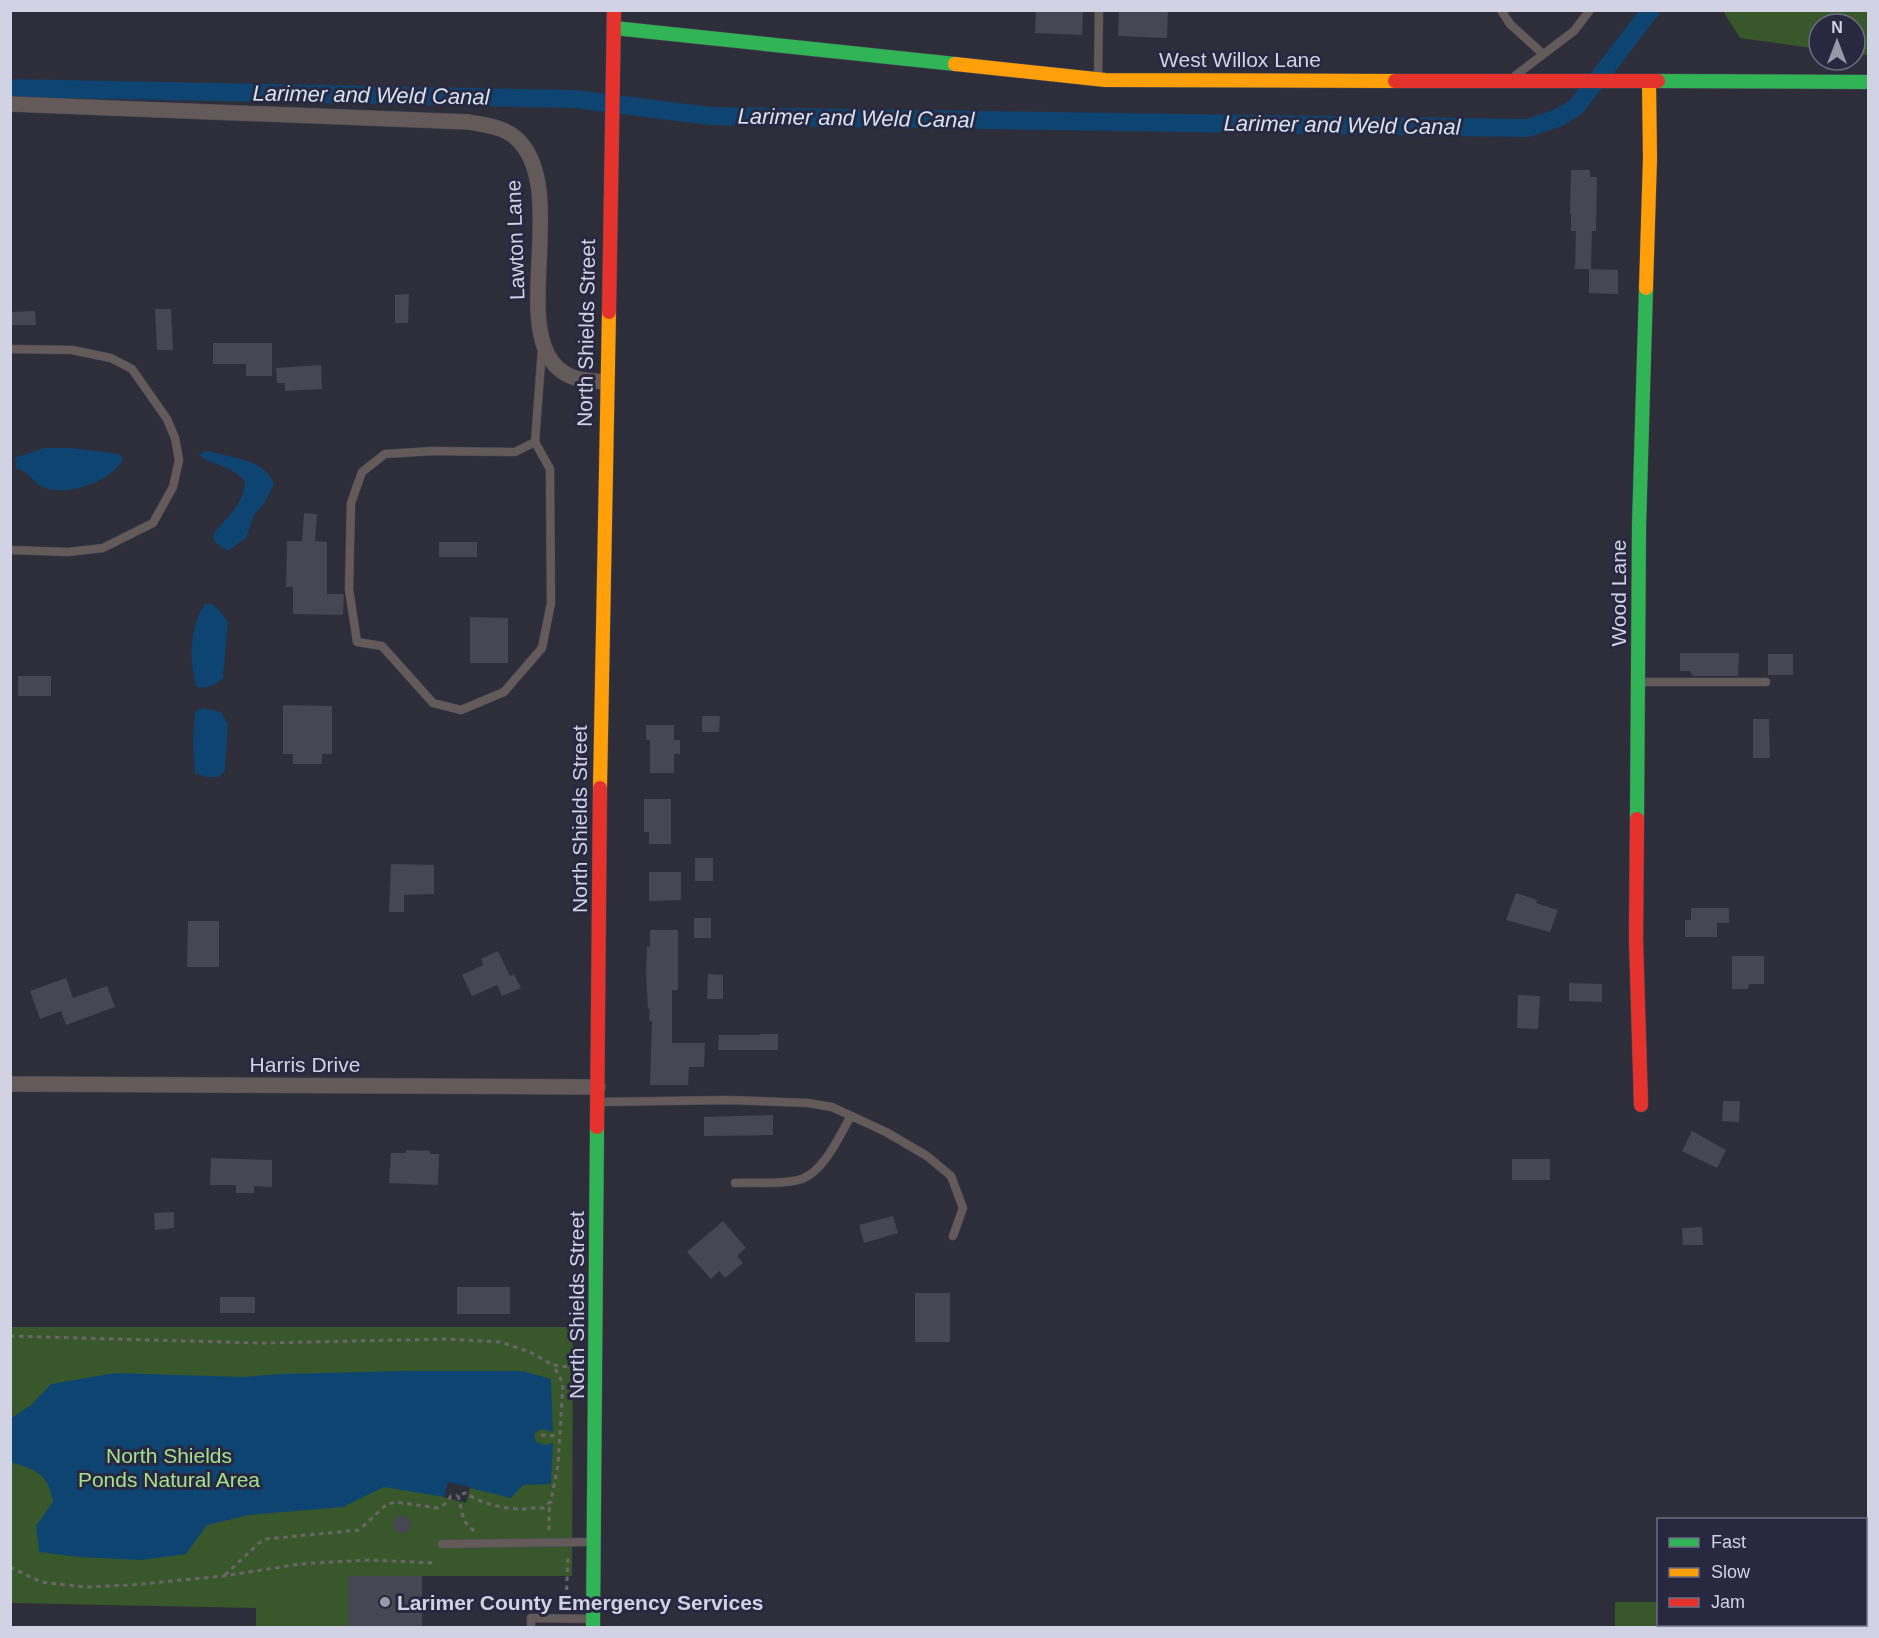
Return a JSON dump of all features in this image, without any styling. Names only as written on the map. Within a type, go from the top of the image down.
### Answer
[{"type":"main road","name":"North Shields Street","points":[[593,1623],[606,382],[614,10]]},
{"type":"main road","name":"West Willox Lane","points":[[614,28],[1098,80],[1869,82]]},
{"type":"main road","name":"Wood Lane","points":[[1641,1105],[1636,939],[1639,527],[1650,158],[1649,82]]},
{"type":"street","name":"Lawton Lane","points":[[10,104],[469,122],[497,128],[516,137],[529,153],[538,181],[540,229],[538,327],[543,345],[552,362],[569,376],[606,382]]},
{"type":"street","name":"Harris Drive","points":[[10,1084],[598,1095]]},
{"type":"lane","points":[[1098,80],[1099,10]]},
{"type":"lane","points":[[1501,10],[1510,24],[1543,54]]},
{"type":"lane","points":[[1508,81],[1574,31],[1590,10]]},
{"type":"lane","points":[[535,442],[515,452],[433,451],[385,454],[362,472],[351,503],[349,589],[357,642],[382,646],[432,703],[461,710],[504,692],[542,648],[551,603],[550,469],[535,442],[543,345]]},
{"type":"lane","points":[[10,349],[72,350],[111,358],[132,369],[167,419],[176,438],[179,460],[173,487],[153,523],[103,548],[68,552],[10,550]]},
{"type":"lane","points":[[1638,682],[1766,682]]},
{"type":"lane","points":[[598,1095],[808,1103],[832,1107],[886,1132],[927,1156],[951,1176],[963,1208],[953,1236]]},
{"type":"lane","points":[[735,1183],[790,1181],[813,1173],[851,1116]]},
{"type":"lane","points":[[442,1544],[595,1541]]},
{"type":"lane","points":[[531,1628],[531,1618],[566,1618],[593,1623]]},
{"type":"path","points":[[10,1336],[261,1343],[468,1340],[500,1342],[530,1352],[553,1365],[570,1367]]},
{"type":"path","points":[[553,1365],[563,1383],[558,1466],[549,1512],[549,1533],[568,1542],[566,1618]]},
{"type":"path","points":[[542,1435],[559,1436]]},
{"type":"path","points":[[224,1576],[266,1539],[359,1530],[387,1504],[396,1502],[438,1508],[445,1504],[451,1496],[466,1493],[476,1499],[503,1508],[509,1506],[524,1509],[543,1508],[551,1501]]},
{"type":"path","points":[[458,1495],[464,1521],[472,1530],[480,1533]]},
{"type":"path","points":[[10,1567],[40,1582],[86,1587],[132,1586],[224,1576],[300,1564],[369,1560],[435,1563]]},
{"type":"green space","points":[[1723,11],[1868,11],[1868,55],[1867,12],[1807,12],[1807,47],[1740,38]]},
{"type":"green space","name":"North Shields Ponds Natural Area","points":[[11,1327],[573,1327],[572,1576],[348,1576],[348,1628],[256,1627],[256,1608],[11,1603]]},
{"type":"green space","points":[[1615,1602],[1657,1602],[1657,1626],[1867,1626],[1868,1602],[1868,1627],[1615,1627]]},
{"type":"water","points":[[45,448],[71,448],[119,454],[123,459],[118,467],[109,474],[88,485],[75,489],[52,490],[39,485],[24,472],[16,469],[15,458]]},
{"type":"water","points":[[209,451],[255,464],[269,475],[274,484],[265,502],[254,515],[246,538],[228,551],[216,543],[213,538],[214,533],[238,503],[245,481],[229,469],[199,455]]},
{"type":"water","points":[[205,604],[212,604],[228,622],[223,678],[211,686],[197,687],[192,667],[192,644],[196,623]]},
{"type":"water","points":[[202,708],[221,712],[228,725],[225,770],[219,777],[206,777],[195,773],[193,742],[195,712]]},
{"type":"water","points":[[402,1371],[523,1371],[551,1379],[553,1432],[541,1429],[534,1434],[536,1442],[546,1445],[553,1443],[551,1484],[523,1485],[511,1498],[470,1488],[466,1503],[384,1487],[343,1507],[249,1515],[207,1525],[186,1554],[142,1560],[79,1557],[39,1552],[36,1526],[53,1502],[51,1492],[40,1474],[11,1462],[10,1419],[31,1405],[51,1384],[115,1373],[242,1377]]},
{"type":"pier","points":[[448,1482],[470,1487],[466,1503],[444,1497]]},
{"type":"building","points":[[1036,10],[1083,10],[1082,35],[1035,33]]},
{"type":"building","points":[[1119,10],[1168,10],[1167,38],[1118,36]]},
{"type":"building","points":[[1571,170],[1590,170],[1590,177],[1597,177],[1596,231],[1592,231],[1591,269],[1618,270],[1618,294],[1589,293],[1589,269],[1575,269],[1576,231],[1571,231],[1570,213]]},
{"type":"building","points":[[409,294],[408,323],[395,323],[395,295]]},
{"type":"building","points":[[155,309],[171,309],[173,350],[157,350]]},
{"type":"building","points":[[35,311],[36,325],[10,325],[10,312]]},
{"type":"building","points":[[213,343],[272,343],[272,376],[246,376],[246,364],[213,364]]},
{"type":"building","points":[[321,365],[322,389],[285,391],[285,383],[277,383],[276,368]]},
{"type":"building","points":[[304,513],[317,514],[315,541],[327,542],[327,594],[344,594],[343,615],[293,614],[293,587],[286,587],[287,541],[302,541]]},
{"type":"building","points":[[439,542],[477,542],[477,557],[439,557]]},
{"type":"building","points":[[470,617],[508,618],[508,663],[470,663]]},
{"type":"building","points":[[1680,653],[1739,653],[1738,676],[1693,676],[1690,671],[1680,671]]},
{"type":"building","points":[[1768,654],[1793,654],[1793,675],[1768,675]]},
{"type":"building","points":[[18,676],[51,676],[51,696],[18,696]]},
{"type":"building","points":[[283,705],[332,706],[332,754],[322,754],[322,764],[293,764],[293,754],[283,754]]},
{"type":"building","points":[[702,716],[720,716],[719,732],[702,732]]},
{"type":"building","points":[[1753,719],[1769,719],[1770,758],[1753,758]]},
{"type":"building","points":[[646,725],[674,725],[674,740],[680,740],[680,754],[674,754],[674,773],[650,773],[650,740],[646,740]]},
{"type":"building","points":[[644,799],[671,799],[671,844],[649,844],[649,832],[644,832]]},
{"type":"building","points":[[695,858],[713,858],[713,881],[695,881]]},
{"type":"building","points":[[391,864],[434,865],[434,894],[404,895],[404,912],[389,912]]},
{"type":"building","points":[[649,872],[681,872],[681,900],[649,901]]},
{"type":"building","points":[[1516,893],[1558,910],[1550,932],[1506,920]]},
{"type":"building","points":[[1691,908],[1729,908],[1729,923],[1717,923],[1717,937],[1685,937],[1685,920],[1691,920]]},
{"type":"building","points":[[694,918],[711,918],[711,938],[694,938]]},
{"type":"building","points":[[188,921],[219,921],[219,967],[187,967]]},
{"type":"building","points":[[650,930],[678,930],[678,990],[672,990],[672,1043],[705,1043],[704,1067],[689,1067],[688,1085],[650,1085],[652,1021],[649,1021],[646,973]]},
{"type":"building","points":[[498,951],[510,976],[514,974],[521,988],[502,996],[497,985],[472,996],[462,975],[483,965],[481,959]]},
{"type":"building","points":[[1732,956],[1764,956],[1764,984],[1749,984],[1748,989],[1732,989]]},
{"type":"building","points":[[708,974],[723,975],[723,999],[707,999]]},
{"type":"building","points":[[66,978],[73,998],[107,986],[115,1007],[66,1025],[61,1011],[40,1019],[30,991]]},
{"type":"building","points":[[1569,983],[1602,984],[1602,1002],[1569,1001]]},
{"type":"building","points":[[1518,995],[1540,996],[1538,1029],[1517,1028]]},
{"type":"building","points":[[778,1034],[778,1050],[718,1050],[719,1035]]},
{"type":"building","points":[[1723,1101],[1740,1101],[1739,1122],[1722,1121]]},
{"type":"building","points":[[773,1115],[773,1135],[704,1136],[704,1117]]},
{"type":"building","points":[[1692,1131],[1726,1150],[1717,1168],[1682,1151]]},
{"type":"building","points":[[406,1150],[430,1151],[430,1154],[439,1154],[438,1185],[389,1183],[391,1153],[406,1153]]},
{"type":"building","points":[[211,1158],[272,1160],[272,1187],[254,1186],[254,1193],[236,1193],[236,1185],[210,1185]]},
{"type":"building","points":[[1512,1159],[1550,1159],[1550,1180],[1512,1180]]},
{"type":"building","points":[[174,1212],[174,1228],[155,1230],[154,1213]]},
{"type":"building","points":[[893,1216],[898,1233],[864,1243],[859,1225]]},
{"type":"building","points":[[723,1221],[746,1248],[737,1256],[743,1263],[725,1278],[719,1271],[711,1279],[687,1252]]},
{"type":"building","points":[[1702,1227],[1703,1245],[1683,1245],[1682,1228]]},
{"type":"building","points":[[457,1287],[510,1287],[510,1314],[457,1314]]},
{"type":"building","points":[[915,1293],[950,1293],[950,1342],[915,1342]]},
{"type":"building","points":[[220,1297],[255,1297],[255,1313],[220,1313]]},
{"type":"building","points":[[398,1515],[408,1517],[412,1526],[406,1533],[396,1532],[393,1523]]},
{"type":"building","name":"Larimer County Emergency Services","points":[[348,1576],[422,1576],[422,1628],[348,1628]]},
{"type":"waterway","name":"Larimer and Weld Canal","points":[[10,88],[575,99],[710,116],[1528,128],[1558,118],[1576,107],[1651,10]]},
{"type":"traffic: fast","points":[[614,28],[955,64]]},
{"type":"traffic: fast","points":[[1658,81],[1868,82]]},
{"type":"traffic: fast","points":[[1637,819],[1639,527],[1646,288]]},
{"type":"traffic: fast","points":[[593,1628],[597,1127]]},
{"type":"traffic: slow","points":[[955,64],[1105,80],[1395,81]]},
{"type":"traffic: slow","points":[[1646,288],[1650,158],[1649,82]]},
{"type":"traffic: slow","points":[[600,788],[609,312]]},
{"type":"traffic: jam","points":[[609,312],[614,10]]},
{"type":"traffic: jam","points":[[1395,81],[1658,81]]},
{"type":"traffic: jam","points":[[597,1127],[600,788]]},
{"type":"traffic: jam","points":[[1637,819],[1636,939],[1641,1105]]},
{"type":"place","name":"Larimer County Emergency Services","points":[[385,1602]]}]
